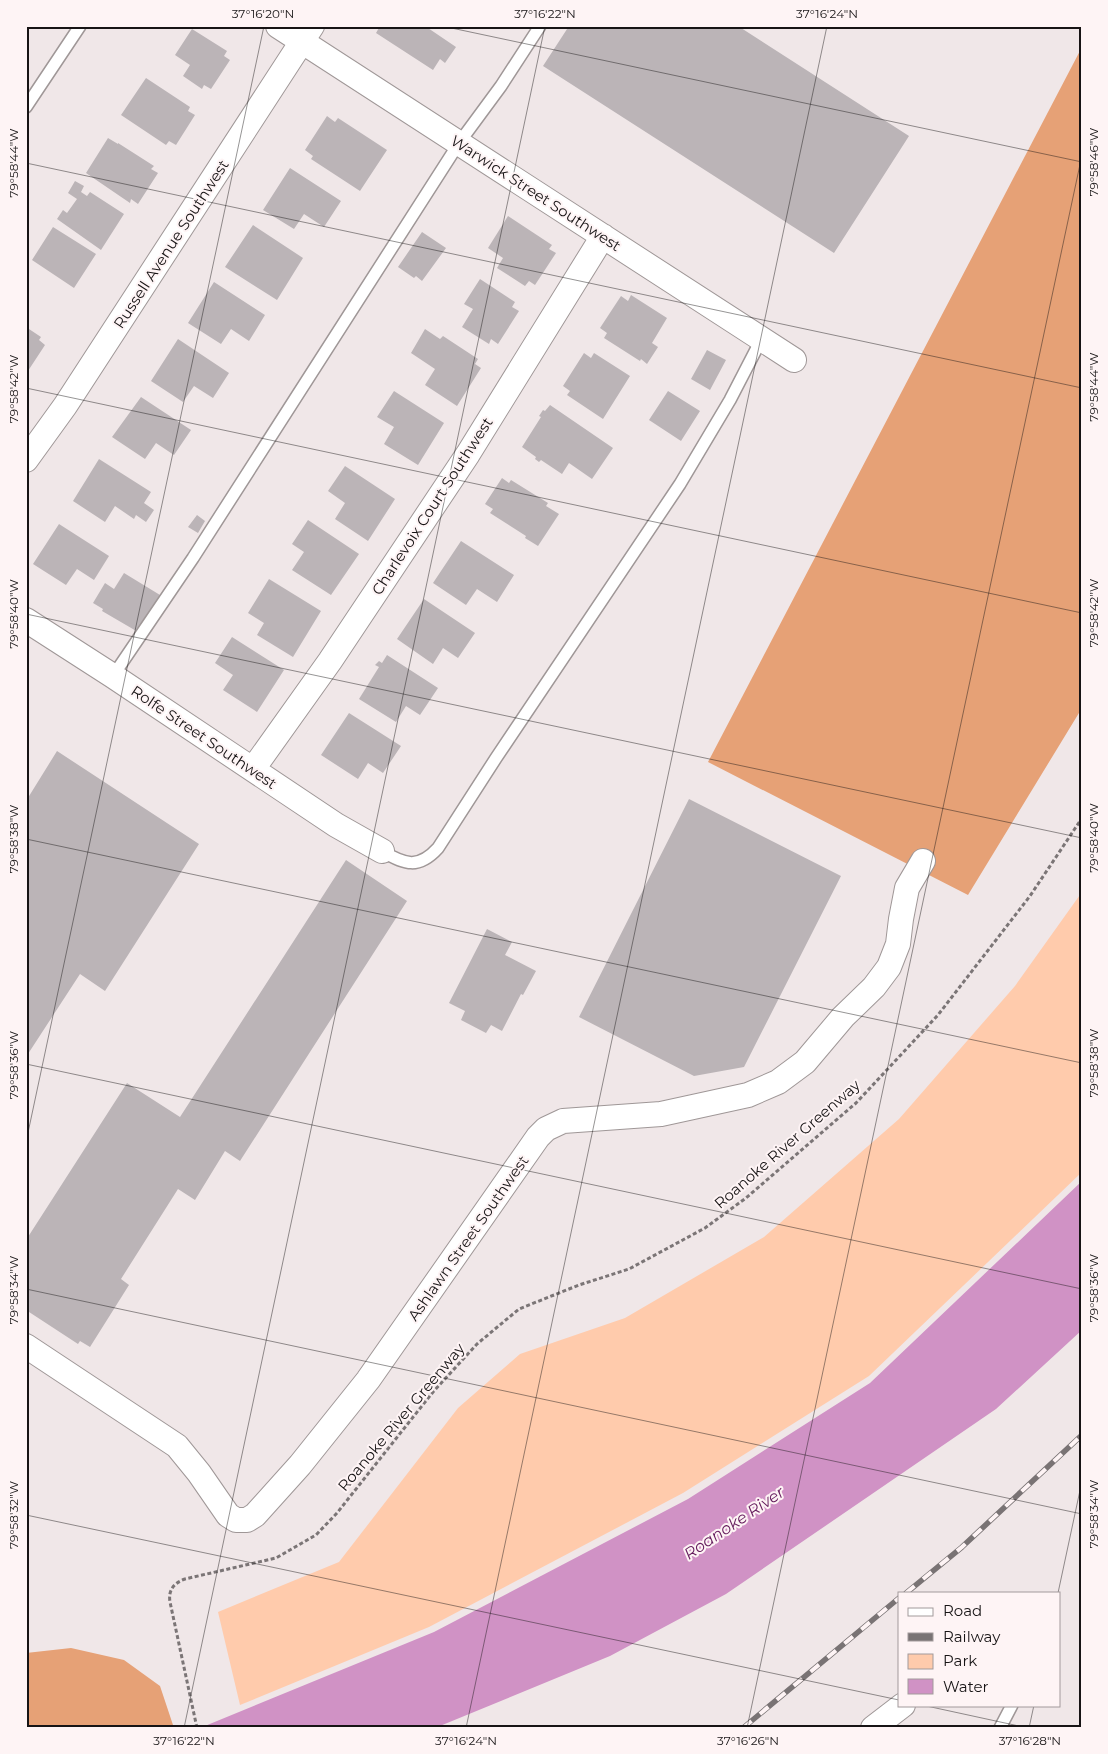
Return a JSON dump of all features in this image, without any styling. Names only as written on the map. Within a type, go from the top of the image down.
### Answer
[{"type":"street","name":"Warwick Street Southwest","points":[[278,26],[307,34],[459,142],[794,360]]},
{"type":"street","name":"Russell Avenue Southwest","points":[[26,460],[70,398],[307,34]]},
{"type":"street","name":"Charlevoix Court Southwest","points":[[253,769],[330,661],[468,454],[603,236]]},
{"type":"street","name":"Rolfe Street Southwest","points":[[26,620],[336,825],[382,852]]},
{"type":"street","name":"Ashlawn Street Southwest","points":[[26,1346],[177,1446],[228,1514],[236,1520],[247,1520],[255,1515],[300,1464],[368,1380],[538,1137],[546,1129],[563,1121],[661,1114],[748,1095],[778,1082],[805,1062],[843,1017],[874,987],[889,967],[898,944],[900,920],[907,888],[923,861]]},
{"type":"street","points":[[873,1728],[902,1706]]},
{"type":"lane","points":[[26,107],[80,26]]},
{"type":"lane","points":[[113,676],[193,558],[459,142],[501,86],[540,26]]},
{"type":"lane","points":[[382,852],[399,861],[415,862],[430,857],[438,848],[496,758],[680,484],[730,400],[761,340]]},
{"type":"lane","points":[[1000,1728],[1011,1706]]},
{"type":"path","name":"Roanoke River Greenway","points":[[197,1728],[170,1602],[170,1591],[174,1585],[180,1581],[276,1558],[316,1535],[337,1513],[433,1392],[477,1344],[519,1309],[579,1285],[629,1269],[704,1228],[746,1198],[856,1103],[938,1015],[1030,896],[1082,818]]},
{"type":"green space","points":[[1082,892],[1082,1172],[869,1376],[683,1493],[429,1627],[240,1705],[218,1612],[339,1562],[458,1408],[520,1354],[625,1318],[764,1237],[899,1119],[1015,986]]},
{"type":"shaded area","points":[[1082,47],[1082,708],[968,895],[708,762]]},
{"type":"shaded area","points":[[71,1648],[124,1660],[160,1686],[174,1728],[26,1728],[26,1653]]},
{"type":"water","name":"Roanoke River","points":[[1082,1181],[1082,1330],[996,1409],[726,1594],[610,1656],[435,1728],[200,1728],[434,1632],[688,1499],[870,1383]]},
{"type":"building","points":[[380,26],[425,26],[456,47],[445,63],[440,59],[433,70],[376,33]]},
{"type":"building","points":[[569,26],[738,26],[909,136],[834,253],[543,66]]},
{"type":"building","points":[[192,29],[227,51],[224,56],[230,60],[211,89],[204,85],[202,89],[183,76],[190,65],[175,55]]},
{"type":"building","points":[[146,78],[190,107],[188,111],[195,115],[176,145],[169,141],[166,145],[121,115]]},
{"type":"building","points":[[327,116],[335,122],[338,118],[387,150],[360,191],[311,159],[313,156],[305,150]]},
{"type":"building","points":[[108,138],[154,166],[151,169],[158,173],[138,204],[131,199],[130,203],[86,173]]},
{"type":"building","points":[[290,168],[341,201],[324,227],[304,214],[294,229],[263,210]]},
{"type":"building","points":[[75,181],[84,186],[81,192],[87,196],[90,192],[124,214],[101,250],[57,219],[63,210],[67,213],[77,199],[68,193]]},
{"type":"building","points":[[508,216],[552,245],[549,249],[556,253],[535,285],[529,281],[525,286],[497,268],[503,258],[488,248]]},
{"type":"building","points":[[253,225],[303,258],[277,300],[225,267]]},
{"type":"building","points":[[53,227],[96,254],[74,288],[32,260]]},
{"type":"building","points":[[422,232],[446,248],[422,281],[398,267]]},
{"type":"building","points":[[480,279],[515,302],[512,307],[519,311],[498,344],[491,339],[489,344],[462,327],[473,309],[464,304]]},
{"type":"building","points":[[214,282],[265,315],[249,341],[231,329],[221,344],[188,323]]},
{"type":"building","points":[[631,295],[667,318],[652,343],[658,347],[647,364],[604,338],[607,333],[600,328],[621,296],[628,301]]},
{"type":"building","points":[[26,327],[41,337],[39,340],[45,345],[26,374]]},
{"type":"building","points":[[425,329],[440,339],[443,336],[478,359],[475,364],[481,368],[457,406],[425,385],[435,369],[411,353]]},
{"type":"building","points":[[178,339],[229,373],[213,398],[194,386],[183,402],[151,381]]},
{"type":"building","points":[[707,350],[726,360],[710,390],[691,379]]},
{"type":"building","points":[[584,353],[591,358],[594,353],[630,376],[603,419],[567,395],[570,391],[563,386]]},
{"type":"building","points":[[394,391],[444,423],[418,465],[384,444],[394,427],[377,417]]},
{"type":"building","points":[[668,391],[700,411],[681,441],[649,420]]},
{"type":"building","points":[[141,397],[191,430],[174,455],[156,443],[145,459],[112,437]]},
{"type":"building","points":[[550,405],[613,448],[592,479],[569,463],[562,474],[541,460],[539,462],[535,459],[536,457],[522,447],[541,417],[539,416],[543,410],[545,411]]},
{"type":"building","points":[[99,459],[151,492],[144,503],[154,510],[146,522],[136,515],[134,519],[115,506],[105,522],[73,501]]},
{"type":"building","points":[[345,466],[395,499],[368,541],[335,519],[345,503],[328,491]]},
{"type":"building","points":[[502,478],[509,483],[511,480],[548,503],[546,506],[559,514],[538,546],[490,513],[493,509],[485,504]]},
{"type":"building","points":[[197,515],[205,521],[198,533],[188,527]]},
{"type":"building","points":[[308,520],[359,554],[331,595],[292,570],[304,552],[292,544]]},
{"type":"building","points":[[59,524],[109,556],[94,580],[77,569],[66,585],[33,564]]},
{"type":"building","points":[[461,541],[514,575],[497,602],[477,589],[466,605],[433,583]]},
{"type":"building","points":[[124,573],[160,595],[138,632],[102,611],[103,609],[93,603],[105,583],[114,589]]},
{"type":"building","points":[[269,579],[321,611],[293,657],[257,635],[264,623],[248,613]]},
{"type":"building","points":[[424,599],[475,633],[458,658],[443,648],[433,664],[397,639]]},
{"type":"building","points":[[232,637],[284,670],[257,712],[223,690],[233,675],[215,663]]},
{"type":"building","points":[[387,655],[438,688],[420,715],[406,706],[396,722],[359,699],[379,667],[375,665],[379,661],[382,663]]},
{"type":"building","points":[[349,713],[401,746],[383,773],[368,763],[358,779],[321,755]]},
{"type":"building","points":[[57,751],[199,844],[105,991],[80,974],[26,1057],[26,801]]},
{"type":"building","points":[[689,799],[841,876],[744,1067],[694,1076],[579,1017]]},
{"type":"building","points":[[346,860],[407,901],[240,1161],[225,1151],[195,1200],[178,1189],[121,1279],[129,1285],[90,1347],[80,1341],[78,1344],[26,1310],[26,1240],[127,1083],[180,1117]]},
{"type":"building","points":[[487,929],[512,942],[505,955],[536,971],[523,995],[521,994],[502,1031],[491,1025],[486,1033],[461,1020],[465,1011],[449,1003]]},
{"type":"railway","points":[[907,1592],[962,1547],[1082,1435]]},
{"type":"railway","points":[[743,1728],[898,1599]]}]
